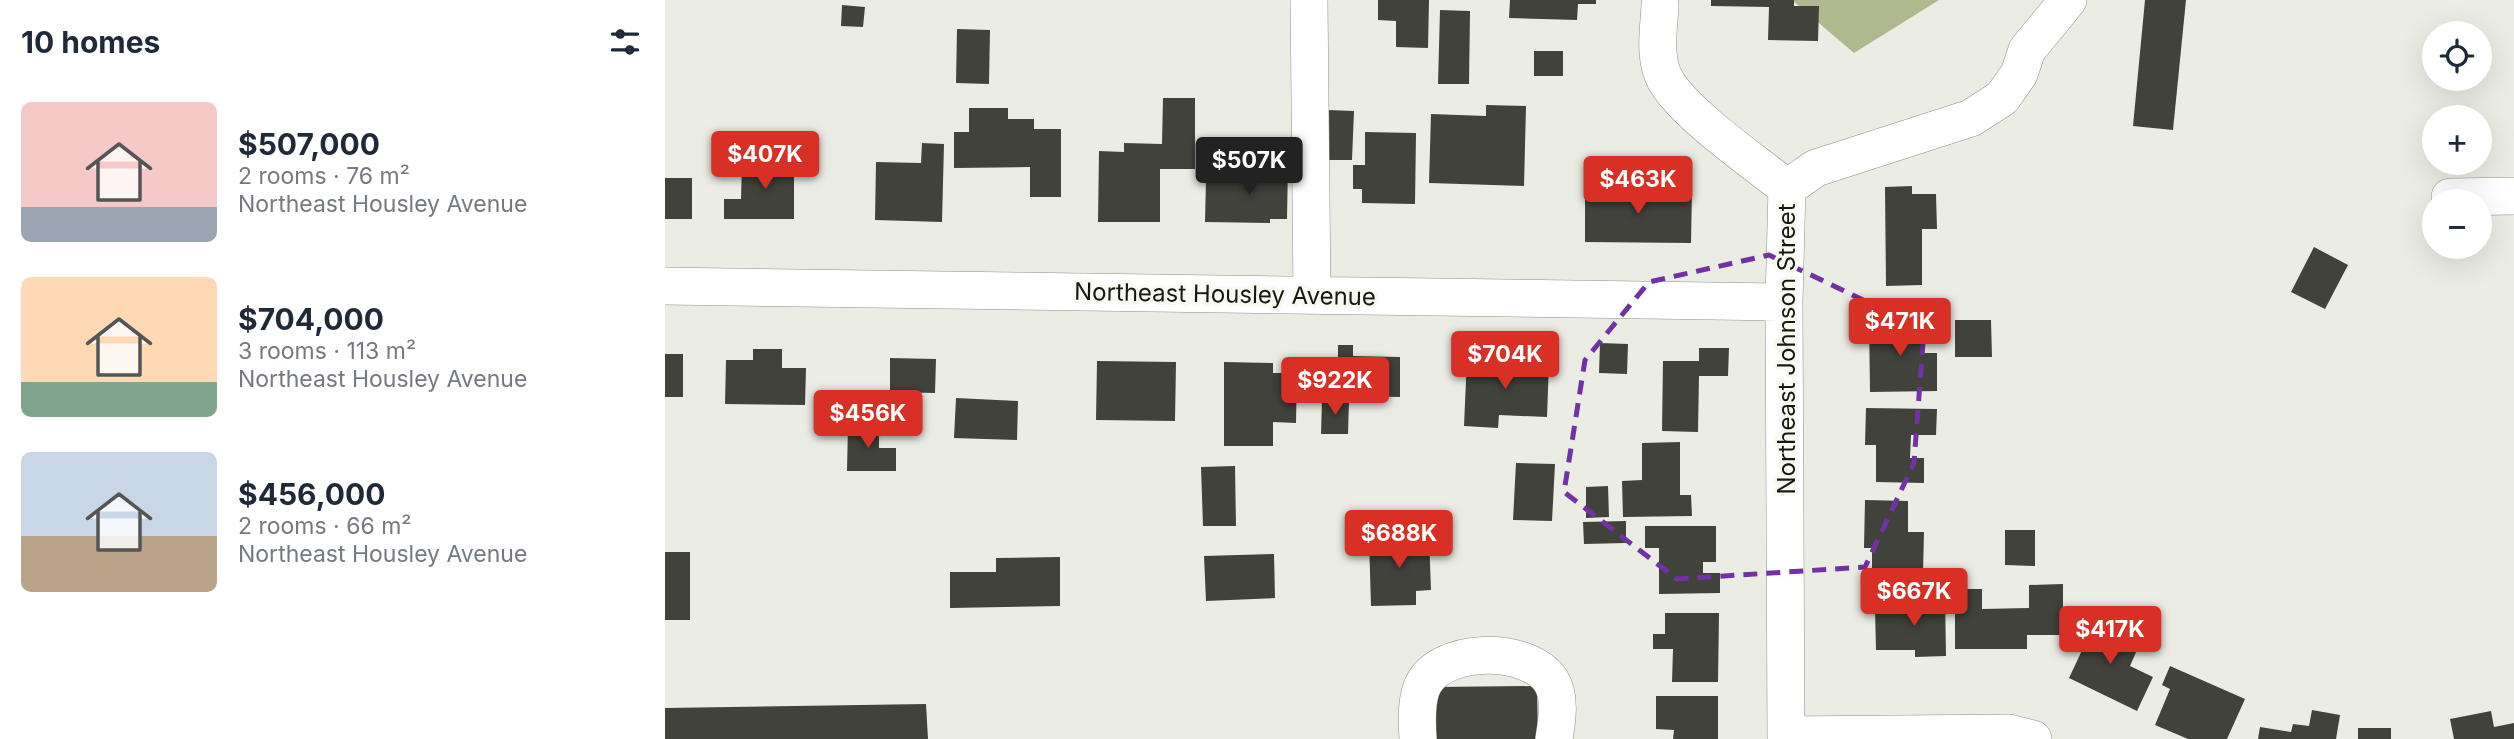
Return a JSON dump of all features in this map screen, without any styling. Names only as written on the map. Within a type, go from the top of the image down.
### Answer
[{"type":"street","points":[[1309,0],[1311,296]]},
{"type":"street","name":"Northeast Johnson Street","points":[[1786,737],[1784,302],[1787,188],[1816,168],[1971,118],[2002,98],[2019,74],[2027,50],[2068,0]]},
{"type":"street","points":[[1660,5],[1659,59],[1663,75],[1672,92],[1787,188]]},
{"type":"street","points":[[2492,196],[2514,196]]},
{"type":"street","name":"Northeast Housley Avenue","points":[[665,286],[1784,302]]},
{"type":"street","points":[[1418,739],[1421,689],[1432,674],[1447,662],[1471,656],[1493,656],[1518,659],[1540,667],[1553,683],[1558,711],[1554,739]]},
{"type":"street","points":[[1786,737],[2009,733],[2033,739]]},
{"type":"highlighted area","points":[[1769,255],[1924,329],[1914,463],[1865,567],[1677,579],[1564,492],[1585,360],[1649,282]]},
{"type":"green space","points":[[1792,0],[1939,0],[1854,53]]},
{"type":"building","points":[[1378,0],[1429,0],[1428,48],[1396,47],[1396,21],[1378,20]]},
{"type":"building","points":[[1510,0],[1596,0],[1596,4],[1578,4],[1577,20],[1509,18]]},
{"type":"building","points":[[1711,0],[1794,0],[1794,6],[1819,6],[1818,41],[1768,40],[1769,7],[1711,6]]},
{"type":"building","points":[[2145,0],[2186,0],[2173,130],[2133,126]]},
{"type":"building","points":[[842,5],[865,7],[863,27],[841,26]]},
{"type":"building","points":[[1440,10],[1470,11],[1469,84],[1438,84]]},
{"type":"building","points":[[957,29],[990,30],[989,84],[956,83]]},
{"type":"building","points":[[1534,51],[1563,51],[1563,76],[1534,76]]},
{"type":"building","points":[[1163,98],[1195,98],[1195,169],[1160,169],[1160,222],[1098,222],[1099,151],[1124,152],[1124,143],[1162,144]]},
{"type":"building","points":[[1486,105],[1526,106],[1524,186],[1429,183],[1431,114],[1486,116]]},
{"type":"building","points":[[969,108],[1008,108],[1008,119],[1034,119],[1034,129],[1061,129],[1061,197],[1030,197],[1030,167],[954,168],[954,132],[969,132]]},
{"type":"building","points":[[1328,110],[1354,111],[1352,160],[1326,160]]},
{"type":"building","points":[[1365,132],[1416,133],[1415,204],[1362,203],[1362,189],[1353,189],[1353,165],[1365,165]]},
{"type":"building","points":[[922,143],[944,144],[942,222],[875,220],[876,162],[921,163]]},
{"type":"building","points":[[774,152],[794,152],[794,219],[724,219],[724,199],[741,199],[742,163],[774,163]]},
{"type":"building","points":[[1250,164],[1288,164],[1287,219],[1270,219],[1270,223],[1205,222],[1206,180],[1250,181]]},
{"type":"building","points":[[665,178],[692,178],[692,219],[665,219]]},
{"type":"building","points":[[1912,186],[1912,194],[1936,194],[1937,229],[1922,229],[1922,285],[1886,286],[1885,187]]},
{"type":"building","points":[[1585,189],[1692,190],[1691,243],[1585,242]]},
{"type":"building","points":[[2314,247],[2348,265],[2325,309],[2291,292]]},
{"type":"building","points":[[1921,320],[1921,353],[1937,353],[1937,391],[1870,392],[1869,321]]},
{"type":"building","points":[[1955,320],[1991,320],[1992,357],[1955,357]]},
{"type":"building","points":[[1600,343],[1628,344],[1627,374],[1599,373]]},
{"type":"building","points":[[1338,345],[1353,345],[1353,356],[1400,357],[1400,397],[1338,396]]},
{"type":"building","points":[[1699,348],[1729,348],[1728,376],[1699,376],[1698,432],[1662,431],[1663,361],[1699,361]]},
{"type":"building","points":[[753,349],[782,349],[782,368],[806,368],[805,405],[725,404],[726,360],[753,360]]},
{"type":"building","points":[[665,354],[683,354],[683,397],[665,397]]},
{"type":"building","points":[[890,358],[936,359],[935,393],[890,392]]},
{"type":"building","points":[[1467,358],[1549,362],[1547,417],[1499,415],[1498,428],[1464,426]]},
{"type":"building","points":[[1097,361],[1176,362],[1175,421],[1096,420]]},
{"type":"building","points":[[1224,362],[1273,363],[1273,373],[1297,373],[1296,423],[1273,422],[1273,446],[1224,446]]},
{"type":"building","points":[[956,398],[1018,401],[1017,440],[954,438]]},
{"type":"building","points":[[1322,399],[1349,400],[1348,434],[1321,434]]},
{"type":"building","points":[[1866,408],[1937,409],[1936,435],[1911,435],[1910,458],[1924,458],[1924,483],[1876,482],[1876,445],[1865,445]]},
{"type":"building","points":[[848,424],[879,424],[879,448],[896,448],[896,471],[847,471]]},
{"type":"building","points":[[1680,442],[1680,495],[1691,495],[1692,516],[1623,517],[1622,481],[1642,480],[1642,443]]},
{"type":"building","points":[[1516,463],[1555,464],[1552,521],[1513,520]]},
{"type":"building","points":[[1235,466],[1236,526],[1203,526],[1201,467]]},
{"type":"building","points":[[1608,486],[1609,517],[1586,518],[1586,487]]},
{"type":"building","points":[[1865,500],[1908,501],[1908,532],[1924,532],[1923,573],[1872,572],[1872,548],[1864,548]]},
{"type":"building","points":[[1626,521],[1626,543],[1584,544],[1583,522]]},
{"type":"building","points":[[1645,526],[1716,526],[1716,562],[1703,562],[1703,573],[1720,573],[1720,593],[1659,594],[1659,548],[1645,548]]},
{"type":"building","points":[[2005,530],[2035,530],[2035,566],[2005,565]]},
{"type":"building","points":[[1429,537],[1431,590],[1416,591],[1416,605],[1371,606],[1369,539]]},
{"type":"building","points":[[665,552],[690,552],[690,620],[665,620]]},
{"type":"building","points":[[1274,554],[1275,598],[1206,601],[1204,556]]},
{"type":"building","points":[[1060,557],[1060,606],[950,608],[950,572],[996,572],[996,558]]},
{"type":"building","points":[[1911,579],[1912,603],[1866,604],[1866,580]]},
{"type":"building","points":[[2063,584],[2063,635],[2027,635],[2027,649],[1955,649],[1955,589],[1982,589],[1982,609],[2029,608],[2029,585]]},
{"type":"building","points":[[1945,595],[1946,656],[1915,657],[1915,650],[1876,650],[1875,609],[1915,608],[1915,596]]},
{"type":"building","points":[[1665,613],[1719,613],[1718,682],[1672,682],[1673,649],[1653,649],[1653,634],[1665,634]]},
{"type":"building","points":[[2088,618],[2140,643],[2130,666],[2153,677],[2137,711],[2069,678],[2085,644],[2078,640]]},
{"type":"building","points":[[2170,666],[2245,699],[2227,739],[2188,739],[2155,725],[2170,689],[2162,685]]},
{"type":"building","points":[[1537,686],[1538,739],[1436,739],[1436,687]]},
{"type":"building","points":[[1656,696],[1718,696],[1718,739],[1673,739],[1674,730],[1656,729]]},
{"type":"building","points":[[926,704],[928,739],[665,739],[665,708]]},
{"type":"building","points":[[2312,710],[2340,715],[2336,739],[2258,739],[2260,727],[2291,732],[2293,724],[2309,726]]},
{"type":"building","points":[[2491,711],[2494,727],[2514,723],[2514,739],[2454,739],[2450,719]]},
{"type":"building","points":[[2358,728],[2391,728],[2391,739],[2358,739]]}]
